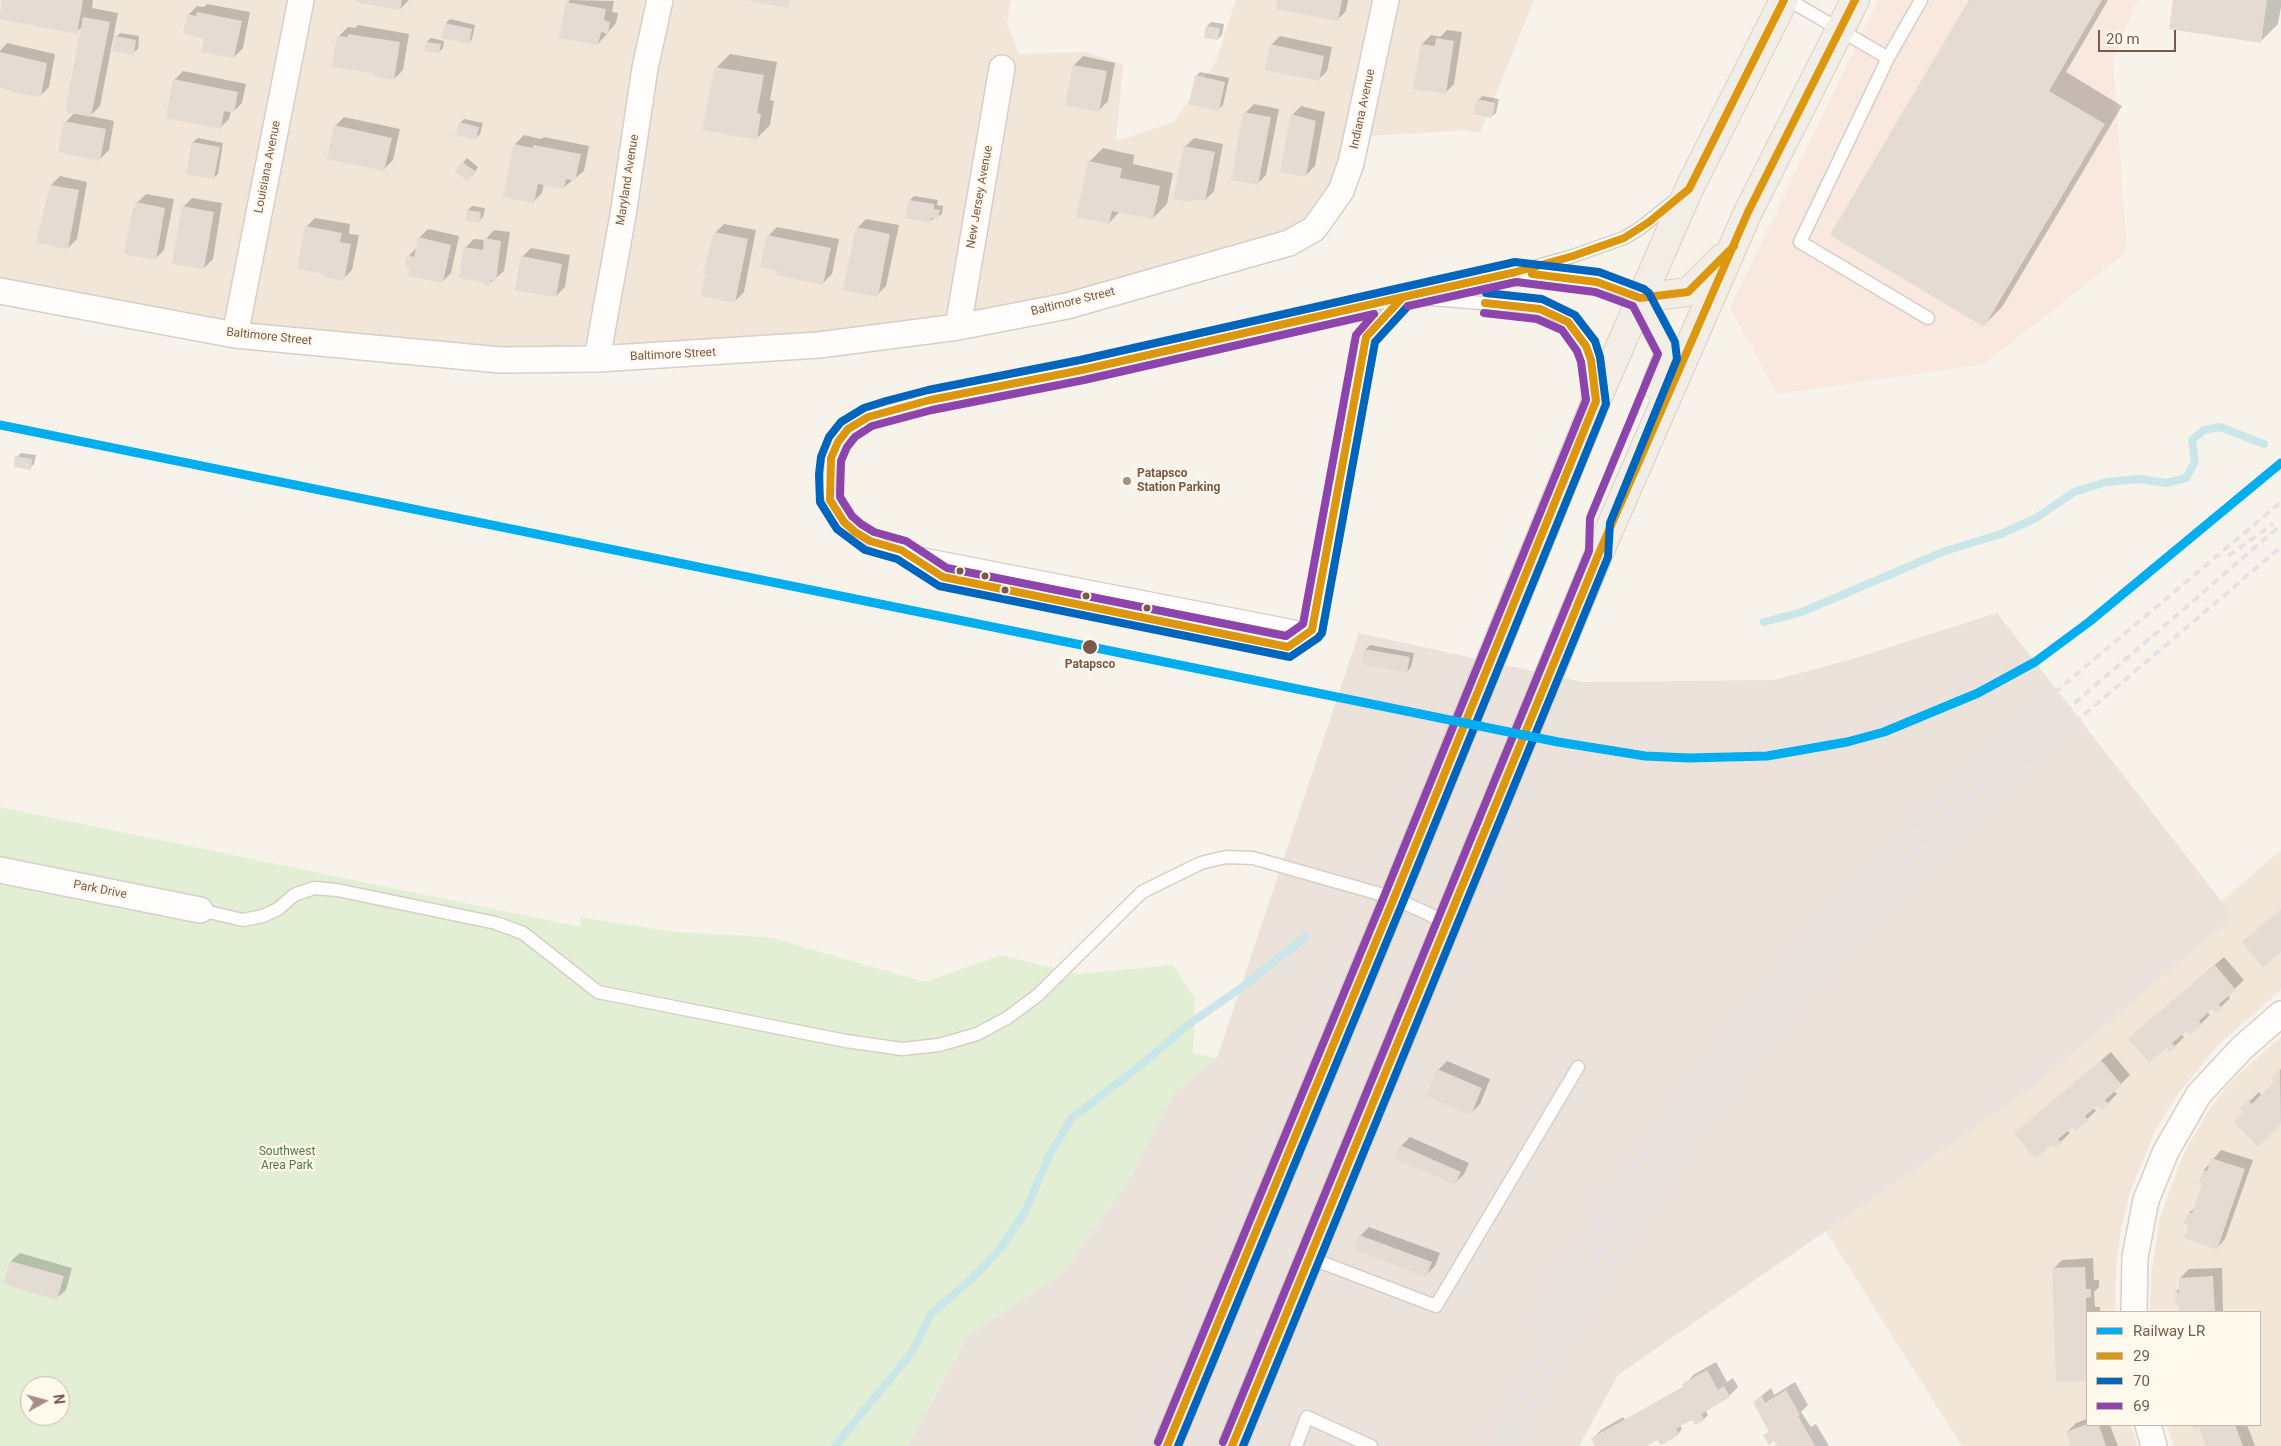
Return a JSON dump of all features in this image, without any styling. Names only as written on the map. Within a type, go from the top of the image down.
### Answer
[{"type":"main road","points":[[1167,1446],[1394,898],[1596,401],[1689,189],[1784,0]]},
{"type":"main road","points":[[1232,1446],[1599,553],[1734,246],[1839,29],[1856,0]]},
{"type":"main road","points":[[1640,298],[1688,292],[1734,246]]},
{"type":"main road","points":[[1599,553],[1600,522],[1668,355],[1666,346],[1640,298]]},
{"type":"street","name":"Louisiana Avenue","points":[[235,335],[301,0]]},
{"type":"street","name":"Maryland Avenue","points":[[597,360],[623,215],[645,68],[660,0]]},
{"type":"street","name":"Indiana Avenue","points":[[1327,213],[1341,191],[1351,163],[1386,0]]},
{"type":"street","name":"New Jersey Avenue","points":[[958,327],[1002,68]]},
{"type":"street","name":"Baltimore Street","points":[[0,291],[235,335],[500,360],[597,360],[819,345],[958,327],[1066,306],[1288,243],[1314,229],[1327,213]]},
{"type":"street","name":"Park Drive","points":[[0,870],[200,910]]},
{"type":"street","points":[[2134,1311],[2134,1257],[2146,1200],[2166,1151],[2199,1094],[2242,1048],[2281,1014]]},
{"type":"street","points":[[2148,1426],[2154,1446]]},
{"type":"lane","points":[[1789,0],[1888,58]]},
{"type":"lane","points":[[1921,0],[1888,58],[1800,242],[1928,318]]},
{"type":"lane","points":[[1312,630],[901,550],[870,541],[855,532],[844,522],[830,500],[829,474],[831,458],[838,442],[848,429],[868,417],[930,400],[1082,370],[1516,272],[1573,256],[1624,238],[1639,230],[1689,189]]},
{"type":"lane","points":[[1516,272],[1597,282],[1640,298]]},
{"type":"lane","points":[[1403,297],[1520,306],[1540,309],[1555,314],[1568,322],[1586,346],[1591,360],[1596,401]]},
{"type":"lane","points":[[901,550],[943,577],[1288,647],[1312,630],[1366,337],[1403,297]]},
{"type":"lane","points":[[200,910],[243,920],[263,916],[278,909],[294,895],[314,888],[336,890],[496,923],[523,933],[598,992],[846,1040],[902,1048],[939,1045],[977,1034],[1007,1018],[1038,995],[1142,892],[1201,863],[1226,857],[1254,858],[1394,898],[1448,923]]},
{"type":"lane","points":[[1310,1258],[1436,1306],[1578,1067]]},
{"type":"lane","points":[[1296,1446],[1308,1417],[1371,1446]]},
{"type":"shaded area","points":[[0,0],[1011,0],[1007,24],[1019,54],[1085,52],[1123,64],[1116,141],[1174,122],[1216,61],[1236,0],[1534,0],[1480,133],[1466,130],[1368,136],[1325,233],[948,336],[533,368],[401,365],[246,346],[0,304]]},
{"type":"shaded area","points":[[1878,0],[2138,0],[2113,58],[2127,252],[1984,364],[1777,394],[1730,308]]},
{"type":"shaded area","points":[[1997,613],[2233,916],[2029,1090],[1618,1375],[1579,1446],[908,1446],[968,1335],[1063,1273],[1126,1184],[1193,1059],[1217,1058],[1359,633],[1583,682],[1774,680],[1852,659]]},
{"type":"shaded area","points":[[2281,850],[2281,990],[2218,1045],[2174,1099],[2156,1129],[2130,1192],[2121,1229],[2116,1267],[2115,1311],[2086,1311],[2086,1426],[2131,1426],[2137,1446],[1962,1446],[1749,1110],[2165,950]]},
{"type":"shaded area","points":[[2281,1037],[2281,1446],[2174,1446],[2167,1426],[2261,1426],[2261,1311],[2150,1311],[2151,1276],[2160,1217],[2184,1153],[2207,1113],[2241,1072]]},
{"type":"green space","name":"Southwest Area Park","points":[[0,807],[581,927],[580,917],[674,932],[768,937],[925,982],[1001,955],[1078,974],[1173,965],[1195,999],[1193,1053],[1217,1058],[1175,1093],[1126,1184],[1063,1273],[968,1335],[908,1446],[0,1446]]},
{"type":"building","points":[[2,0],[83,0],[77,34],[0,19]]},
{"type":"building","points":[[357,0],[402,0],[400,10],[356,2]]},
{"type":"building","points":[[746,0],[789,0],[788,8]]},
{"type":"building","points":[[1278,0],[1342,0],[1338,21],[1276,9]]},
{"type":"building","points":[[1969,0],[2102,0],[2049,91],[2105,124],[1984,327],[1830,235]]},
{"type":"building","points":[[2173,0],[2267,0],[2261,43],[2169,29]]},
{"type":"building","points":[[566,2],[606,9],[604,20],[610,22],[608,34],[601,32],[598,45],[559,38]]},
{"type":"building","points":[[197,12],[242,21],[234,58],[201,52],[204,39],[183,33],[187,14],[196,16]]},
{"type":"building","points":[[83,17],[110,22],[91,117],[65,112]]},
{"type":"building","points":[[445,23],[472,29],[469,44],[441,38]]},
{"type":"building","points":[[1206,26],[1220,28],[1218,40],[1204,38]]},
{"type":"building","points":[[348,34],[400,42],[394,80],[373,76],[374,73],[332,67],[337,36],[348,37]]},
{"type":"building","points":[[115,36],[136,40],[134,55],[112,51]]},
{"type":"building","points":[[1436,38],[1454,41],[1446,94],[1413,89],[1421,44],[1435,46]]},
{"type":"building","points":[[426,42],[441,44],[439,53],[424,51]]},
{"type":"building","points":[[1270,44],[1324,56],[1319,81],[1265,70]]},
{"type":"building","points":[[0,52],[47,63],[41,97],[11,92],[11,89],[0,87]]},
{"type":"building","points":[[1073,65],[1107,71],[1099,112],[1065,105]]},
{"type":"building","points":[[715,67],[764,75],[757,113],[761,114],[757,140],[702,130]]},
{"type":"building","points":[[1195,75],[1225,82],[1219,111],[1189,104]]},
{"type":"building","points":[[173,79],[238,92],[234,113],[224,111],[221,129],[166,118]]},
{"type":"building","points":[[1477,99],[1495,103],[1492,118],[1473,114]]},
{"type":"building","points":[[1243,112],[1271,117],[1258,185],[1231,180]]},
{"type":"building","points":[[1291,114],[1316,121],[1306,177],[1280,172]]},
{"type":"building","points":[[64,121],[106,129],[100,161],[58,152]]},
{"type":"building","points":[[459,122],[479,127],[476,140],[455,135]]},
{"type":"building","points":[[334,125],[392,138],[384,171],[327,159]]},
{"type":"building","points":[[192,142],[220,147],[214,179],[186,174]]},
{"type":"building","points":[[514,144],[533,148],[533,145],[581,154],[575,181],[566,179],[564,189],[538,184],[534,203],[503,197]]},
{"type":"building","points":[[1184,146],[1215,152],[1205,201],[1192,199],[1192,202],[1173,199]]},
{"type":"building","points":[[1088,161],[1122,168],[1120,178],[1160,186],[1153,219],[1112,211],[1109,224],[1076,217]]},
{"type":"building","points":[[462,162],[475,171],[468,181],[455,172]]},
{"type":"building","points":[[50,185],[79,190],[68,249],[36,243]]},
{"type":"building","points":[[909,200],[934,204],[934,209],[940,210],[938,219],[931,218],[930,223],[905,218]]},
{"type":"building","points":[[136,202],[165,208],[156,260],[124,254],[132,212],[134,212]]},
{"type":"building","points":[[182,206],[214,212],[204,269],[172,264]]},
{"type":"building","points":[[467,210],[481,212],[480,223],[465,221]]},
{"type":"building","points":[[305,226],[342,233],[340,242],[351,244],[344,281],[324,277],[325,274],[297,269]]},
{"type":"building","points":[[856,227],[890,234],[878,297],[843,290]]},
{"type":"building","points":[[714,232],[748,239],[735,303],[701,296],[706,273],[703,273]]},
{"type":"building","points":[[767,235],[831,248],[823,285],[777,275],[777,271],[760,267]]},
{"type":"building","points":[[418,237],[451,245],[443,283],[408,276],[410,268],[405,267],[407,255],[414,257]]},
{"type":"building","points":[[484,238],[501,241],[496,281],[491,280],[490,285],[484,284],[485,282],[459,278],[464,247],[483,250]]},
{"type":"building","points":[[521,256],[562,264],[556,297],[515,290]]},
{"type":"building","points":[[15,456],[32,459],[31,470],[14,467]]},
{"type":"building","points":[[1364,649],[1410,657],[1407,673],[1362,664]]},
{"type":"building","points":[[2281,909],[2281,952],[2263,967],[2242,942]]},
{"type":"building","points":[[2215,965],[2236,990],[2219,1004],[2222,1008],[2216,1013],[2212,1009],[2199,1021],[2202,1025],[2190,1035],[2187,1031],[2172,1043],[2176,1047],[2170,1052],[2166,1048],[2149,1063],[2128,1038]]},
{"type":"building","points":[[2101,1060],[2122,1085],[2105,1100],[2109,1104],[2102,1109],[2098,1105],[2085,1116],[2088,1121],[2076,1131],[2073,1127],[2058,1139],[2062,1143],[2055,1148],[2052,1144],[2035,1159],[2014,1133]]},
{"type":"building","points":[[1437,1069],[1482,1088],[1471,1115],[1426,1096]]},
{"type":"building","points":[[2280,1069],[2281,1124],[2258,1147],[2233,1122],[2243,1112],[2240,1109],[2249,1100],[2252,1104],[2274,1081],[2271,1078]]},
{"type":"building","points":[[1400,1145],[1461,1172],[1455,1185],[1394,1158],[1395,1152]]},
{"type":"building","points":[[2211,1158],[2245,1169],[2217,1250],[2184,1238],[2188,1226],[2184,1224],[2188,1212],[2192,1213],[2202,1184],[2199,1183],[2203,1170],[2207,1171]]},
{"type":"building","points":[[1359,1235],[1432,1262],[1426,1277],[1354,1250]]},
{"type":"building","points":[[10,1261],[64,1276],[57,1300],[3,1284]]},
{"type":"building","points":[[2085,1267],[2086,1289],[2091,1289],[2091,1297],[2086,1298],[2086,1381],[2056,1382],[2052,1268]]},
{"type":"building","points":[[2213,1276],[2215,1311],[2180,1311],[2179,1305],[2176,1305],[2175,1298],[2175,1292],[2179,1292],[2179,1278]]},
{"type":"building","points":[[1707,1370],[1718,1390],[1724,1386],[1730,1397],[1701,1414],[1704,1420],[1695,1425],[1692,1420],[1684,1424],[1676,1429],[1679,1435],[1661,1445],[1657,1440],[1647,1446],[1595,1446],[1591,1438],[1684,1387],[1682,1384]]},
{"type":"building","points":[[1786,1390],[1815,1446],[1777,1446],[1774,1441],[1769,1445],[1763,1435],[1769,1432],[1753,1402],[1762,1396],[1765,1403]]},
{"type":"building","points":[[2086,1424],[2086,1426],[2099,1426],[2106,1446],[2071,1446],[2066,1432]]},
{"type":"building","points":[[2194,1426],[2235,1426],[2243,1446],[2206,1446],[2199,1427],[2195,1429]]},
{"type":"waterway","points":[[1764,622],[1802,612],[1945,551],[2001,534],[2036,518],[2074,492],[2106,482],[2139,479],[2166,483],[2186,478],[2195,462],[2192,440],[2204,430],[2220,427],[2264,444]]},
{"type":"waterway","points":[[835,1446],[913,1351],[931,1314],[971,1279],[1000,1249],[1025,1212],[1048,1158],[1072,1118],[1141,1065],[1189,1024],[1241,988],[1305,937]]},
{"type":"railway","points":[[1537,1323],[1576,1257],[1637,1164],[1699,1077],[1758,1001],[1851,892],[1955,785],[2059,689],[2281,502]]},
{"type":"railway","points":[[2228,556],[2273,524]]},
{"type":"railway","points":[[1495,1446],[1527,1381],[1593,1266],[1652,1173],[1714,1085],[1772,1010],[1827,946],[1923,841],[2003,765],[2281,525]]},
{"type":"railway","points":[[1512,1446],[1541,1387],[1606,1272],[1664,1180],[1727,1092],[1784,1018],[1877,911],[2012,776],[2281,547]]},
{"type":"rail line","name":"LR","points":[[0,425],[1558,742],[1645,756],[1689,758],[1767,756],[1847,742],[1884,732],[1978,693],[2035,662],[2089,622],[2281,463]]},
{"type":"transit line","name":"29","points":[[1403,297],[1516,272],[1573,256],[1624,238],[1649,222],[1689,189],[1784,0]]},
{"type":"transit line","name":"29","points":[[1232,1446],[1599,553],[1748,212],[1855,0]]},
{"type":"transit line","name":"29","points":[[1532,274],[1597,282],[1640,298],[1688,292],[1734,246]]},
{"type":"transit line","name":"70","points":[[1243,1446],[1608,557],[1610,523],[1677,359],[1675,342],[1649,293],[1644,289],[1599,272],[1515,262],[1080,360],[928,390],[886,401],[864,408],[841,422],[829,437],[821,457],[819,474],[820,502],[837,529],[865,550],[897,559],[939,586],[1290,657],[1318,638],[1322,633],[1375,342],[1408,306]]},
{"type":"transit line","name":"69","points":[[1223,1442],[1589,551],[1590,518],[1658,354],[1633,306],[1595,292],[1516,282],[1408,306]]},
{"type":"transit line","name":"70","points":[[1178,1446],[1606,404],[1600,357],[1595,341],[1575,315],[1542,299],[1486,293]]},
{"type":"transit line","name":"29","points":[[1403,297],[1366,337],[1312,630],[1288,647],[943,577],[901,550],[870,541],[855,532],[844,522],[830,500],[831,458],[838,442],[848,429],[868,417],[930,400],[1082,370],[1403,297]]},
{"type":"transit line","name":"29","points":[[1167,1446],[1394,898],[1596,401],[1591,360],[1586,346],[1568,322],[1540,309],[1485,303]]},
{"type":"transit line","name":"69","points":[[1158,1442],[1385,894],[1586,400],[1581,362],[1577,351],[1562,330],[1537,319],[1484,313]]},
{"type":"transit line","name":"69","points":[[1374,314],[1356,335],[1303,624],[1286,636],[947,568],[906,541],[874,532],[861,524],[852,516],[840,497],[841,461],[847,447],[855,437],[872,426],[932,410],[1084,380],[1374,314]]},
{"type":"place","name":"Patapsco Station Parking","points":[[1127,481]]},
{"type":"place","name":"Patapsco","points":[[1090,647]]}]
